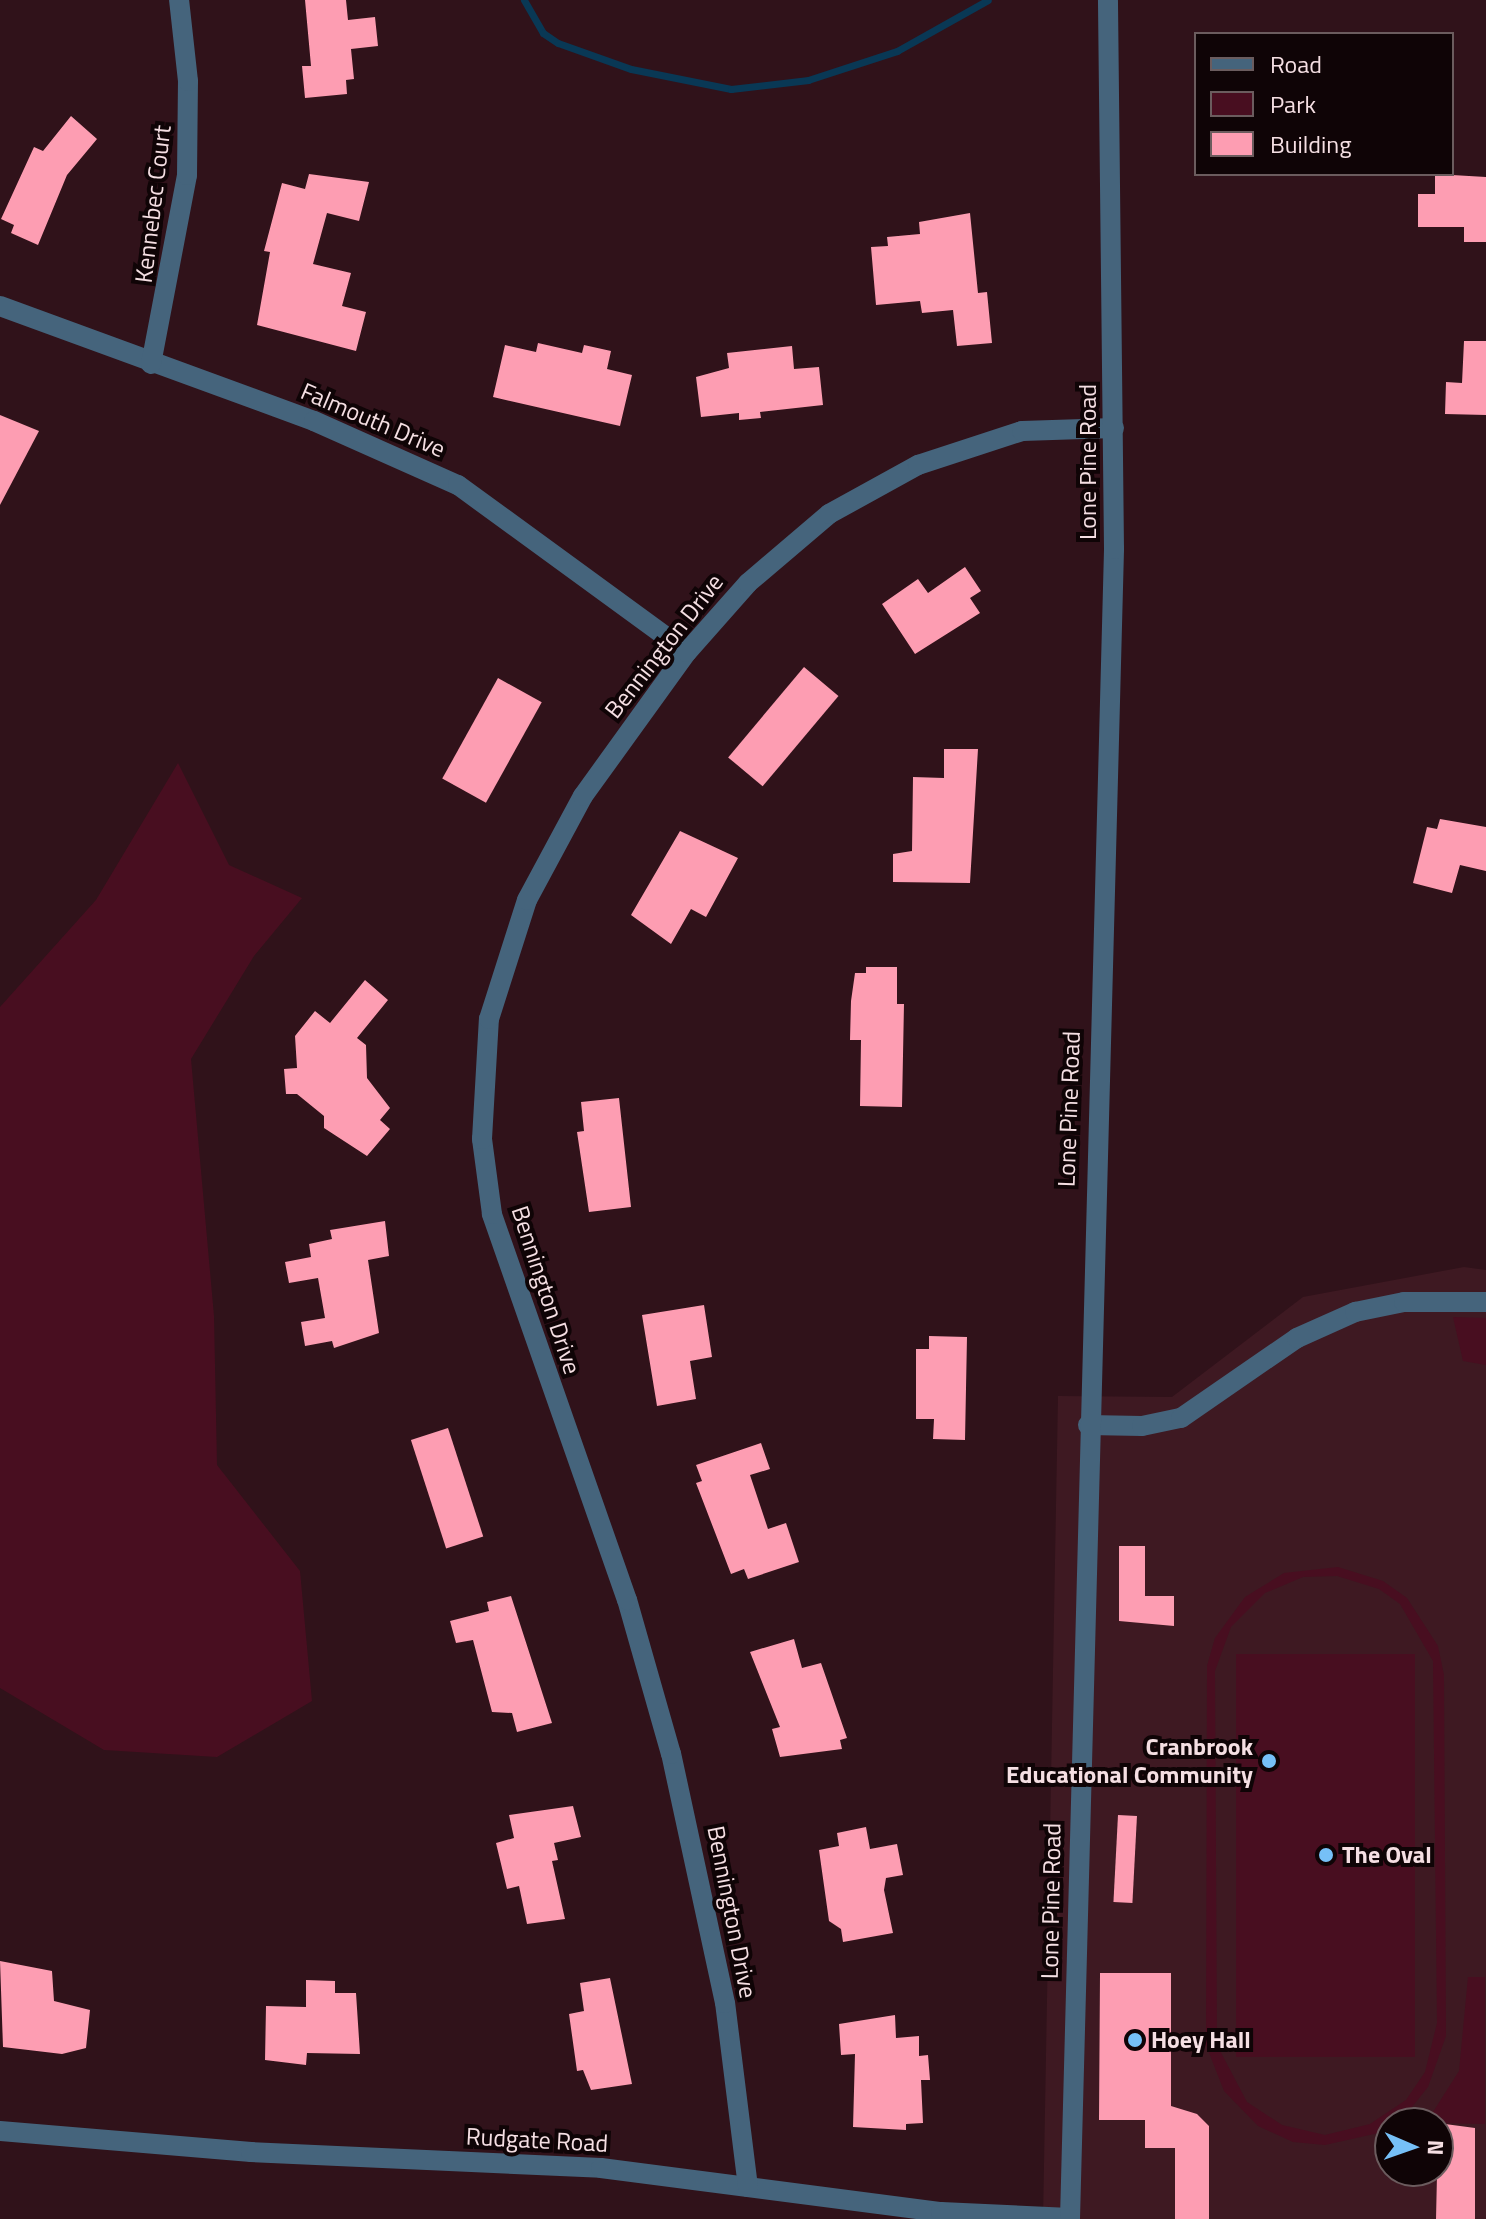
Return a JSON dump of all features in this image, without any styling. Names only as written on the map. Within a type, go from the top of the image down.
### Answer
[{"type":"street","name":"Kennebec Court","points":[[151,364],[187,175],[189,92],[179,0]]},
{"type":"street","name":"Lone Pine Road","points":[[1070,2219],[1114,428],[1108,0]]},
{"type":"street","name":"Falmouth Drive","points":[[0,306],[151,364],[329,426],[458,485],[687,652]]},
{"type":"street","name":"Bennington Drive","points":[[748,2187],[725,2003],[682,1795],[622,1585],[506,1269],[482,1139],[489,1019],[527,900],[583,796],[687,652],[778,555],[887,478],[1022,431],[1114,428]]},
{"type":"street","points":[[1088,1425],[1142,1426],[1181,1418],[1297,1338],[1355,1312],[1404,1302],[1486,1302]]},
{"type":"street","name":"Rudgate Road","points":[[0,2131],[345,2158],[557,2165],[941,2212],[1070,2219]]},
{"type":"shaded area","name":"Cranbrook Educational Community","points":[[1464,1267],[1486,1270],[1486,2219],[1043,2219],[1058,1396],[1172,1397],[1303,1297]]},
{"type":"green space","points":[[178,763],[229,865],[302,898],[254,956],[191,1059],[214,1316],[217,1465],[300,1571],[312,1701],[217,1757],[104,1750],[0,1688],[0,1007],[96,900]]},
{"type":"green space","points":[[1453,1317],[1486,1318],[1486,1365],[1463,1361]]},
{"type":"green space","points":[[1338,1567],[1383,1581],[1407,1598],[1438,1646],[1444,1675],[1446,2036],[1428,2087],[1412,2107],[1396,2107],[1406,2100],[1425,2072],[1437,2023],[1433,1661],[1400,1604],[1379,1589],[1337,1576],[1303,1577],[1265,1593],[1231,1627],[1215,1671],[1217,2045],[1247,2102],[1282,2125],[1325,2135],[1374,2121],[1374,2134],[1325,2145],[1293,2142],[1258,2126],[1224,2091],[1206,2045],[1207,1666],[1215,1638],[1245,1597],[1284,1573]]},
{"type":"green space","name":"The Oval","points":[[1236,1654],[1415,1654],[1415,2057],[1236,2057]]},
{"type":"green space","points":[[1468,1977],[1485,1977],[1485,2124],[1454,2123],[1454,2107],[1436,2107],[1459,2071]]},
{"type":"building","points":[[305,0],[346,0],[348,20],[375,17],[378,46],[351,49],[354,79],[346,80],[347,94],[305,98],[302,66],[311,66]]},
{"type":"building","points":[[71,116],[97,139],[67,175],[38,245],[11,233],[14,225],[1,219],[34,147],[43,151]]},
{"type":"building","points":[[309,174],[369,182],[359,221],[327,213],[313,264],[351,273],[342,306],[366,312],[356,351],[257,325],[270,252],[264,251],[282,183],[305,189]]},
{"type":"building","points":[[1435,176],[1486,177],[1486,242],[1464,242],[1464,227],[1418,227],[1418,194],[1435,194]]},
{"type":"building","points":[[970,213],[978,293],[987,292],[992,343],[957,346],[953,310],[922,313],[920,301],[876,305],[871,247],[888,246],[887,237],[920,234],[919,222]]},
{"type":"building","points":[[1464,341],[1486,341],[1486,415],[1445,414],[1446,382],[1462,383]]},
{"type":"building","points":[[538,343],[582,353],[584,345],[611,351],[607,369],[632,375],[620,426],[493,397],[505,345],[536,352]]},
{"type":"building","points":[[792,346],[794,369],[819,367],[823,405],[760,412],[761,418],[739,420],[739,413],[701,417],[696,377],[729,368],[727,353]]},
{"type":"building","points":[[0,415],[39,431],[0,505]]},
{"type":"building","points":[[965,567],[981,591],[970,598],[980,613],[915,654],[882,604],[918,579],[928,593]]},
{"type":"building","points":[[804,667],[838,696],[763,786],[728,757]]},
{"type":"building","points":[[498,678],[542,702],[486,803],[442,779]]},
{"type":"building","points":[[944,749],[978,749],[970,883],[893,882],[893,854],[912,851],[913,777],[944,778]]},
{"type":"building","points":[[1440,819],[1486,827],[1486,871],[1460,865],[1452,893],[1413,883],[1427,827],[1437,829]]},
{"type":"building","points":[[680,831],[738,858],[706,917],[691,909],[671,944],[631,915]]},
{"type":"building","points":[[866,967],[897,967],[897,1004],[904,1004],[902,1107],[860,1106],[861,1040],[850,1040],[851,1001],[855,973],[866,973]]},
{"type":"building","points":[[365,980],[388,1000],[357,1038],[366,1045],[367,1078],[390,1108],[380,1120],[390,1129],[367,1156],[324,1128],[324,1116],[297,1094],[286,1094],[284,1069],[297,1068],[295,1036],[315,1011],[330,1023]]},
{"type":"building","points":[[619,1098],[631,1207],[589,1212],[577,1132],[584,1131],[581,1102]]},
{"type":"building","points":[[385,1221],[389,1256],[368,1260],[379,1333],[334,1348],[332,1341],[305,1346],[301,1322],[325,1318],[318,1278],[289,1283],[285,1262],[311,1257],[309,1244],[332,1239],[330,1230]]},
{"type":"building","points":[[704,1305],[712,1357],[690,1361],[696,1399],[657,1406],[642,1315]]},
{"type":"building","points":[[929,1336],[967,1337],[965,1440],[933,1439],[934,1419],[916,1419],[916,1349],[929,1349]]},
{"type":"building","points":[[448,1428],[483,1536],[446,1548],[411,1440]]},
{"type":"building","points":[[761,1443],[770,1469],[750,1475],[768,1529],[786,1523],[799,1562],[748,1579],[744,1569],[731,1574],[696,1483],[702,1481],[696,1465]]},
{"type":"building","points":[[1119,1546],[1145,1546],[1145,1596],[1174,1596],[1174,1626],[1119,1621]]},
{"type":"building","points":[[511,1596],[552,1723],[517,1732],[512,1713],[492,1712],[473,1640],[456,1643],[450,1621],[489,1611],[487,1602]]},
{"type":"building","points":[[794,1639],[802,1668],[821,1663],[847,1738],[840,1740],[842,1749],[780,1757],[772,1729],[780,1727],[750,1652]]},
{"type":"building","points":[[573,1806],[581,1837],[554,1843],[558,1860],[552,1861],[565,1919],[527,1924],[519,1886],[507,1889],[496,1843],[514,1838],[509,1815]]},
{"type":"building","points":[[1118,1815],[1137,1816],[1132,1903],[1113,1902]]},
{"type":"building","points":[[866,1827],[870,1849],[897,1844],[903,1875],[886,1878],[884,1890],[893,1933],[843,1942],[841,1929],[829,1921],[819,1850],[839,1846],[837,1833]]},
{"type":"building","points":[[0,1961],[52,1971],[54,2001],[90,2010],[86,2048],[62,2054],[3,2047]]},
{"type":"building","name":"Hoey Hall","points":[[1100,1973],[1171,1973],[1171,2106],[1197,2114],[1209,2126],[1209,2219],[1175,2219],[1175,2148],[1145,2148],[1145,2120],[1099,2120]]},
{"type":"building","points":[[610,1978],[632,2084],[591,2090],[583,2070],[577,2071],[569,2014],[584,2011],[580,1983]]},
{"type":"building","points":[[306,1980],[335,1981],[335,1993],[356,1993],[360,2054],[307,2053],[306,2065],[265,2060],[266,2006],[306,2007]]},
{"type":"building","points":[[895,2015],[896,2038],[919,2036],[919,2056],[928,2055],[930,2080],[921,2080],[923,2123],[906,2124],[906,2130],[853,2127],[855,2054],[841,2055],[839,2024]]},
{"type":"building","points":[[1454,2125],[1475,2128],[1475,2219],[1436,2219],[1437,2187],[1454,2187]]},
{"type":"waterway","points":[[524,0],[543,33],[558,43],[631,69],[731,89],[808,80],[897,51],[988,0]]},
{"type":"place","name":"Cranbrook Educational Community","points":[[1269,1761]]},
{"type":"place","name":"The Oval","points":[[1326,1855]]},
{"type":"place","name":"Hoey Hall","points":[[1135,2040]]}]
